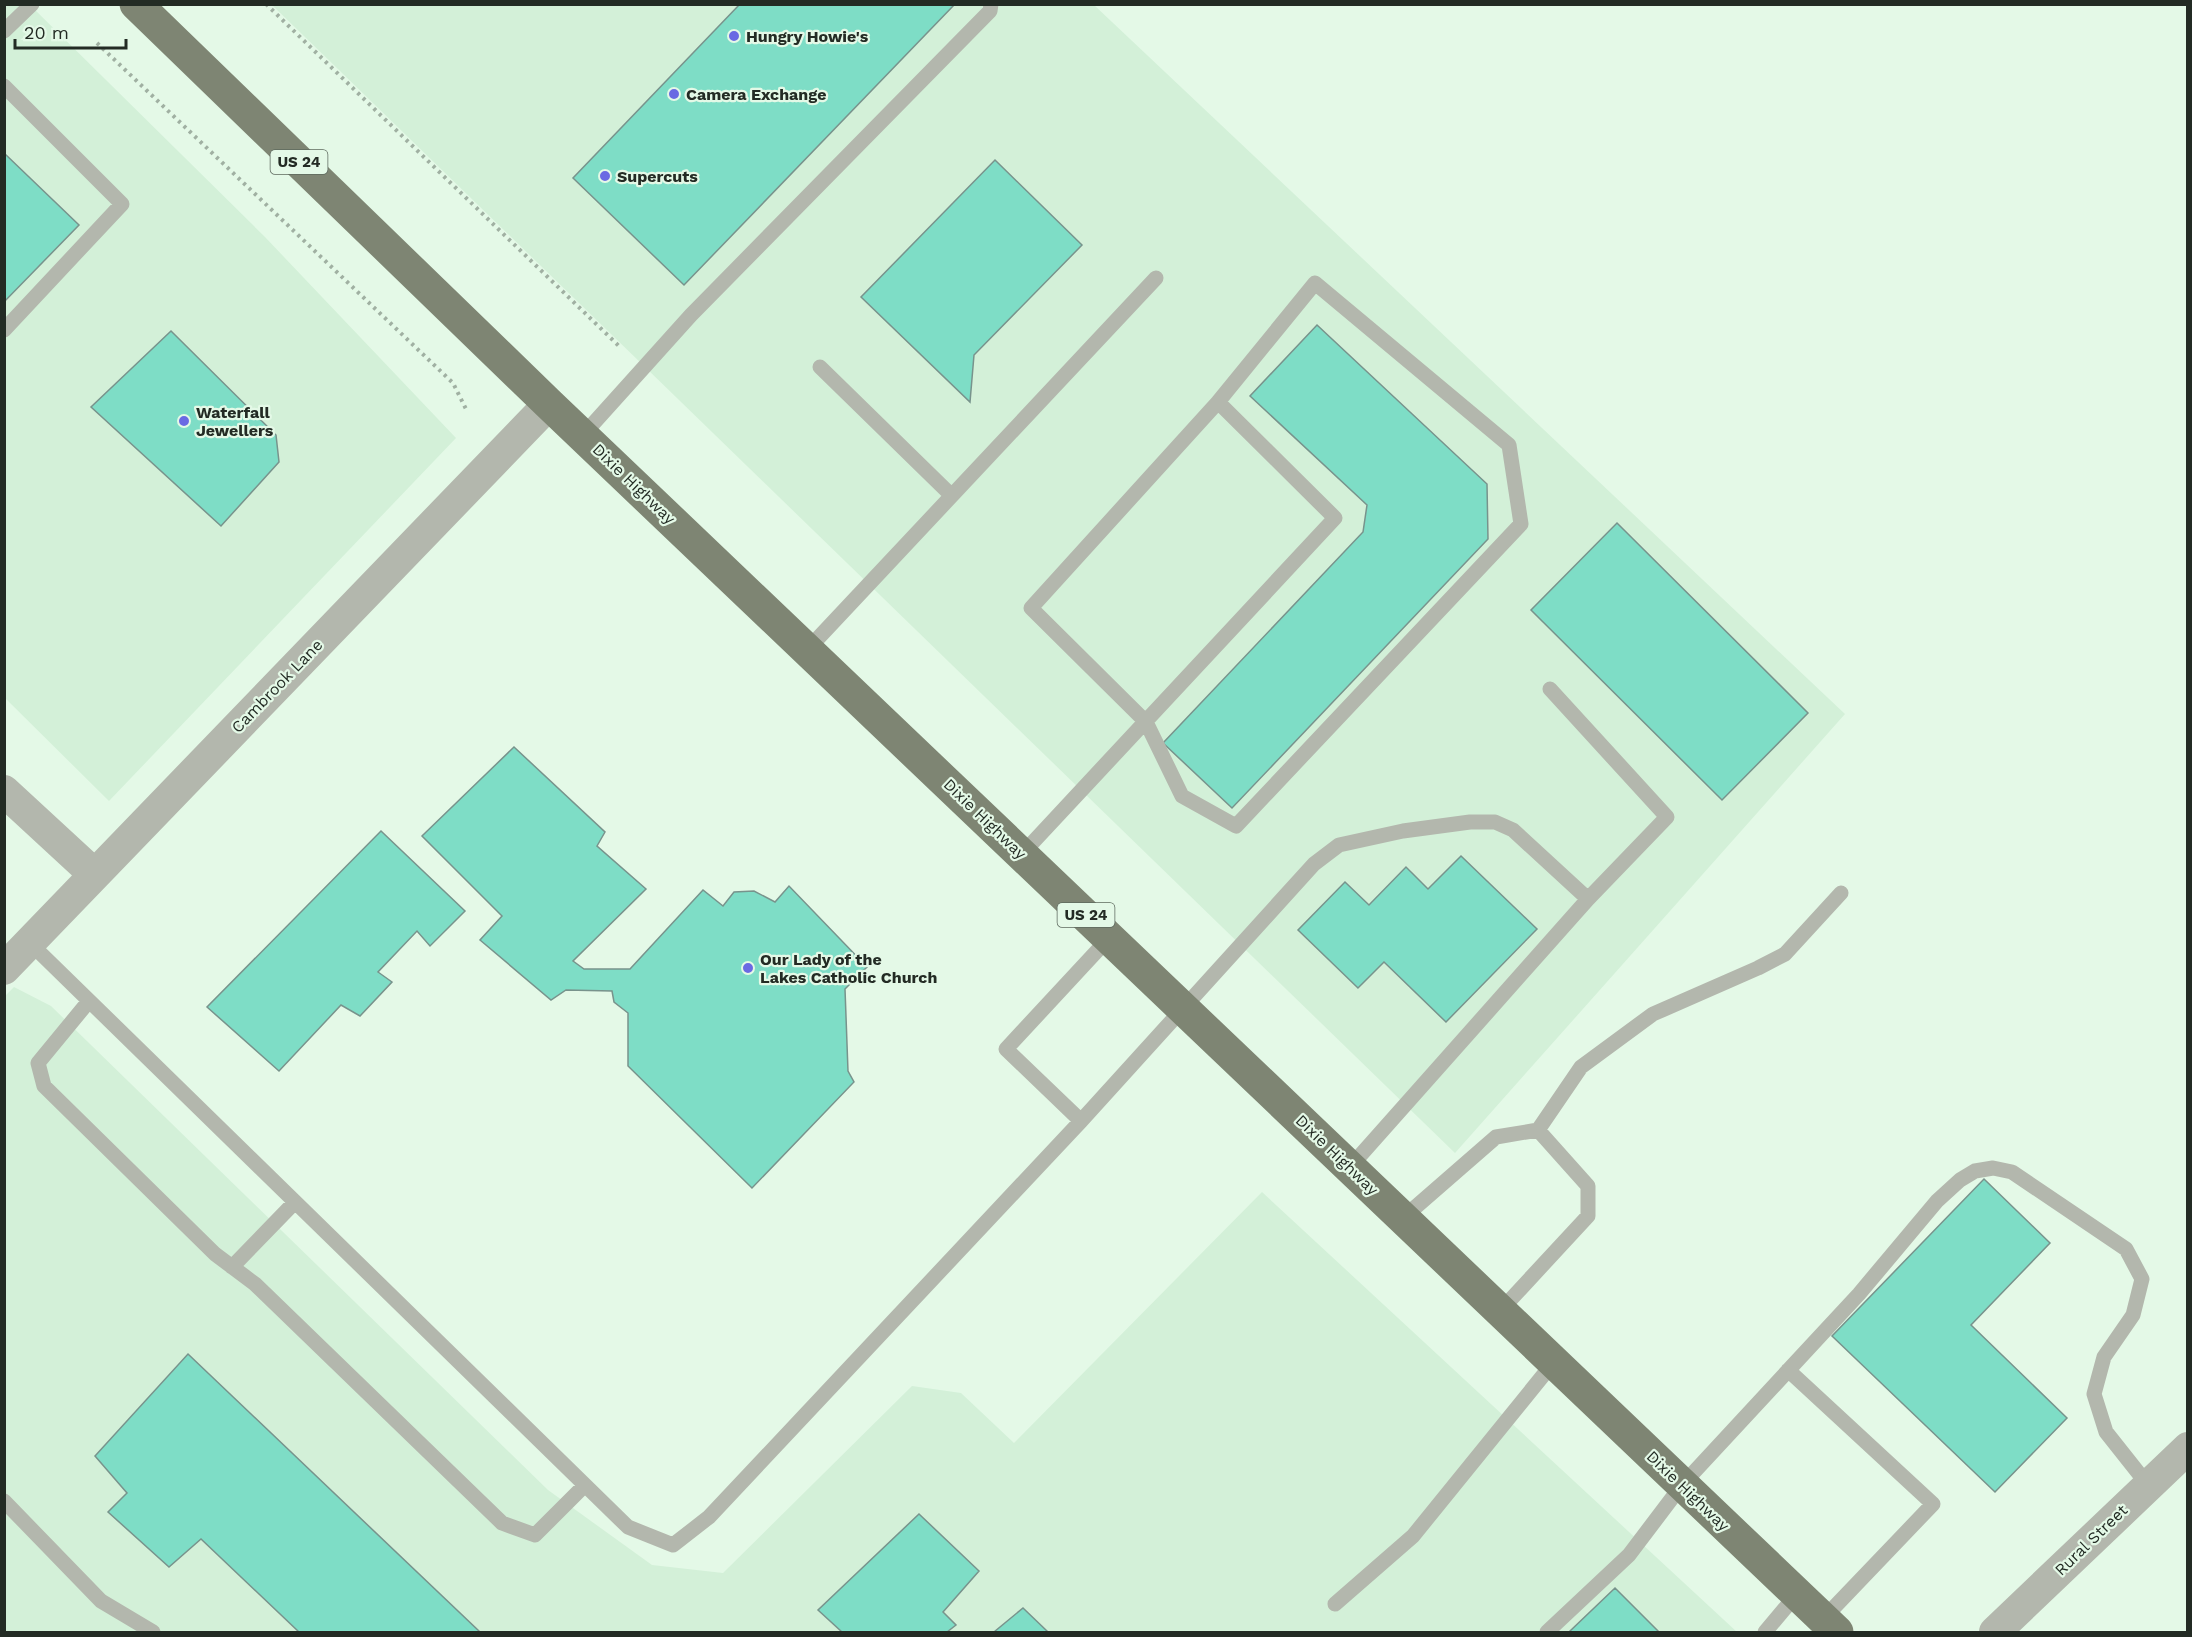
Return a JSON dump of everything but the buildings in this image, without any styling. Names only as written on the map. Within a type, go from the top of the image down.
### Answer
[{"type":"main road","name":"Dixie Highway","points":[[136,4],[549,404],[1830,1626]]},
{"type":"street","name":"Cambrook Lane","points":[[4,969],[549,404]]},
{"type":"street","points":[[4,791],[94,874]]},
{"type":"street","name":"Rural Street","points":[[1995,1632],[2187,1448]]},
{"type":"lane","points":[[4,31],[32,4]]},
{"type":"lane","points":[[583,435],[691,315],[990,11],[991,4]]},
{"type":"lane","points":[[4,86],[122,204],[4,330]]},
{"type":"lane","points":[[807,650],[1156,278]]},
{"type":"lane","points":[[1315,283],[1509,445],[1521,524],[1236,826],[1182,796],[1146,722],[1031,608],[1218,402],[1315,283]]},
{"type":"lane","points":[[820,367],[951,495]]},
{"type":"lane","points":[[1022,854],[1335,518],[1218,402]]},
{"type":"lane","points":[[1350,1167],[1587,899],[1667,817],[1550,689]]},
{"type":"lane","points":[[29,942],[628,1527],[674,1545],[709,1517],[1081,1121],[1314,864],[1339,844],[1403,831],[1470,822],[1495,822],[1513,830],[1587,899]]},
{"type":"lane","points":[[1403,1218],[1496,1137],[1538,1130],[1581,1067],[1653,1014],[1785,954],[1841,893]]},
{"type":"lane","points":[[1081,1121],[1006,1048],[1109,938]]},
{"type":"lane","points":[[89,1001],[38,1064],[44,1086],[215,1254],[255,1284],[502,1523],[535,1535],[585,1485]]},
{"type":"lane","points":[[1500,1311],[1587,1216],[1587,1186],[1538,1130]]},
{"type":"lane","points":[[1546,1632],[1629,1555],[1682,1485],[1859,1294],[1938,1201],[1960,1180],[1975,1171],[1993,1168],[2012,1172],[2126,1249],[2142,1279],[2133,1315],[2104,1357],[2094,1394],[2106,1432],[2148,1485]]},
{"type":"lane","points":[[232,1267],[295,1202]]},
{"type":"lane","points":[[1335,1604],[1413,1536],[1554,1362]]},
{"type":"lane","points":[[1788,1370],[1933,1504],[1830,1626]]},
{"type":"lane","points":[[4,1502],[101,1601],[153,1632]]},
{"type":"lane","points":[[1765,1632],[1797,1594]]},
{"type":"path","points":[[266,4],[621,348]]},
{"type":"path","points":[[97,43],[453,383],[466,409]]},
{"type":"shaded area","points":[[4,5],[30,5],[265,237],[456,438],[109,801],[5,698]]},
{"type":"shaded area","points":[[272,5],[1094,5],[1845,714],[1455,1153]]},
{"type":"shaded area","points":[[14,987],[51,1006],[548,1490],[652,1565],[723,1573],[912,1386],[961,1393],[1014,1443],[1262,1192],[1737,1632],[5,1632],[4,997]]},
{"type":"place","name":"Hungry Howie's","points":[[734,36]]},
{"type":"place","name":"Camera Exchange","points":[[674,94]]},
{"type":"place","name":"Supercuts","points":[[605,176]]},
{"type":"place","name":"Waterfall Jewellers","points":[[184,421]]},
{"type":"place","name":"Our Lady of the Lakes Catholic Church","points":[[748,968]]}]
